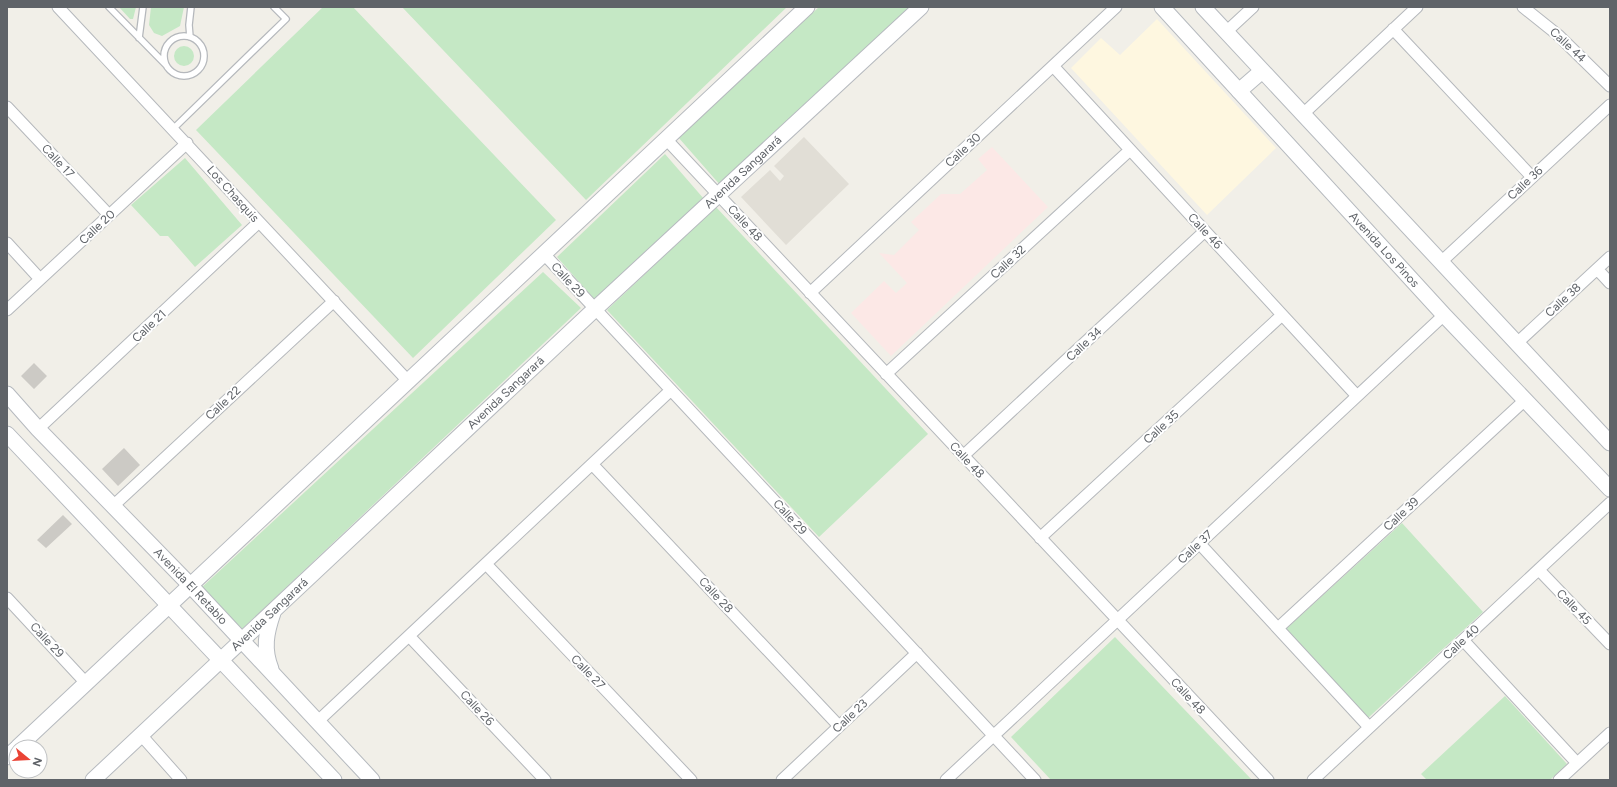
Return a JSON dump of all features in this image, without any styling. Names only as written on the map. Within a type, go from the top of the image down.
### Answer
[{"type":"street","name":"Los Chasquis","points":[[58,7],[187,143],[408,381]]},
{"type":"street","points":[[27,739],[807,7]]},
{"type":"street","name":"Avenida Sangarará","points":[[93,780],[595,309],[921,7]]},
{"type":"street","name":"Calle 30","points":[[810,293],[1116,7]]},
{"type":"street","name":"Avenida Los Pinos","points":[[1162,7],[1444,315],[1610,489]]},
{"type":"street","points":[[1203,7],[1302,115],[1610,443]]},
{"type":"street","points":[[1226,32],[1253,7]]},
{"type":"street","points":[[1302,115],[1417,7]]},
{"type":"street","name":"Calle 44","points":[[1523,7],[1558,35],[1610,86]]},
{"type":"street","points":[[1393,29],[1532,177]]},
{"type":"street","name":"Calle 46","points":[[1053,66],[1357,396]]},
{"type":"street","points":[[1239,91],[1262,71]]},
{"type":"street","name":"Calle 36","points":[[1440,262],[1610,105]]},
{"type":"street","name":"Calle 17","points":[[7,109],[109,215]]},
{"type":"street","name":"Calle 48","points":[[666,139],[1268,780]]},
{"type":"street","name":"Calle 20","points":[[7,310],[187,143]]},
{"type":"street","name":"Calle 32","points":[[886,374],[1130,150]]},
{"type":"street","name":"Calle 21","points":[[38,429],[259,222]]},
{"type":"street","name":"Calle 34","points":[[963,456],[1205,232]]},
{"type":"street","points":[[7,242],[40,279]]},
{"type":"street","name":"Calle 29","points":[[544,254],[1035,780]]},
{"type":"street","name":"Calle 38","points":[[1517,343],[1610,257]]},
{"type":"street","points":[[1597,269],[1610,283]]},
{"type":"street","name":"Calle 22","points":[[113,506],[334,301]]},
{"type":"street","name":"Calle 35","points":[[1040,538],[1282,315]]},
{"type":"street","name":"Calle 37","points":[[946,780],[1444,315]]},
{"type":"street","points":[[317,722],[671,390]]},
{"type":"street","name":"Avenida El Retablo","points":[[7,394],[38,429],[190,585],[372,780]]},
{"type":"street","name":"Calle 39","points":[[1278,628],[1525,400]]},
{"type":"street","points":[[7,434],[334,780]]},
{"type":"street","name":"Calle 28","points":[[592,464],[839,726]]},
{"type":"street","name":"Calle 40","points":[[1313,780],[1610,503]]},
{"type":"street","points":[[1199,543],[1369,727]]},
{"type":"street","name":"Calle 27","points":[[486,564],[691,780]]},
{"type":"street","name":"Calle 45","points":[[1539,570],[1610,644]]},
{"type":"street","name":"Calle 29","points":[[7,598],[86,683]]},
{"type":"street","points":[[273,674],[266,657],[265,646],[266,634],[274,611]]},
{"type":"street","name":"Calle 26","points":[[409,636],[545,780]]},
{"type":"street","points":[[1463,640],[1577,763]]},
{"type":"street","name":"Calle 23","points":[[782,780],[917,653]]},
{"type":"street","points":[[1559,780],[1610,732]]},
{"type":"street","points":[[141,735],[181,780]]},
{"type":"lane","points":[[109,7],[139,38],[167,66],[173,72],[184,76],[196,72],[200,68],[204,56],[203,50],[196,40],[190,37],[178,37],[168,45],[164,56],[167,66]]},
{"type":"lane","points":[[139,38],[143,7]]},
{"type":"lane","points":[[190,37],[188,25],[191,7]]},
{"type":"lane","points":[[173,129],[286,19],[274,7]]},
{"type":"shaded area","points":[[1157,19],[1276,148],[1207,215],[1071,68],[1101,38],[1120,55]]},
{"type":"shaded area","points":[[804,137],[849,184],[786,245],[741,197],[770,170],[780,181],[784,176],[774,166]]},
{"type":"shaded area","points":[[992,147],[1048,207],[891,356],[851,313],[884,281],[896,293],[907,283],[879,253],[894,255],[919,230],[911,222],[941,194],[960,194],[987,170],[978,159]]},
{"type":"green space","points":[[119,7],[136,7],[133,19],[130,19]]},
{"type":"green space","points":[[151,7],[184,7],[180,26],[162,36],[154,33],[149,25]]},
{"type":"green space","points":[[323,7],[353,7],[556,220],[413,358],[196,130]]},
{"type":"green space","points":[[402,7],[787,7],[586,200]]},
{"type":"green space","points":[[819,7],[911,7],[721,186],[678,137]]},
{"type":"green space","points":[[184,46],[191,49],[194,56],[191,63],[184,66],[177,63],[174,56],[177,49]]},
{"type":"green space","points":[[665,154],[704,199],[595,300],[557,257]]},
{"type":"green space","points":[[185,158],[242,225],[195,267],[168,236],[160,236],[131,205]]},
{"type":"green space","points":[[716,207],[928,434],[819,537],[607,310]]},
{"type":"green space","points":[[543,272],[581,308],[242,629],[201,588]]},
{"type":"green space","points":[[1402,523],[1483,612],[1368,718],[1286,629]]},
{"type":"green space","points":[[1115,637],[1252,780],[1051,780],[1011,737]]},
{"type":"green space","points":[[1505,696],[1567,764],[1550,780],[1427,780],[1421,774]]},
{"type":"building","points":[[34,363],[47,376],[34,389],[21,376]]},
{"type":"building","points":[[124,448],[140,465],[118,486],[102,469]]},
{"type":"building","points":[[63,515],[72,524],[46,548],[37,540]]}]
